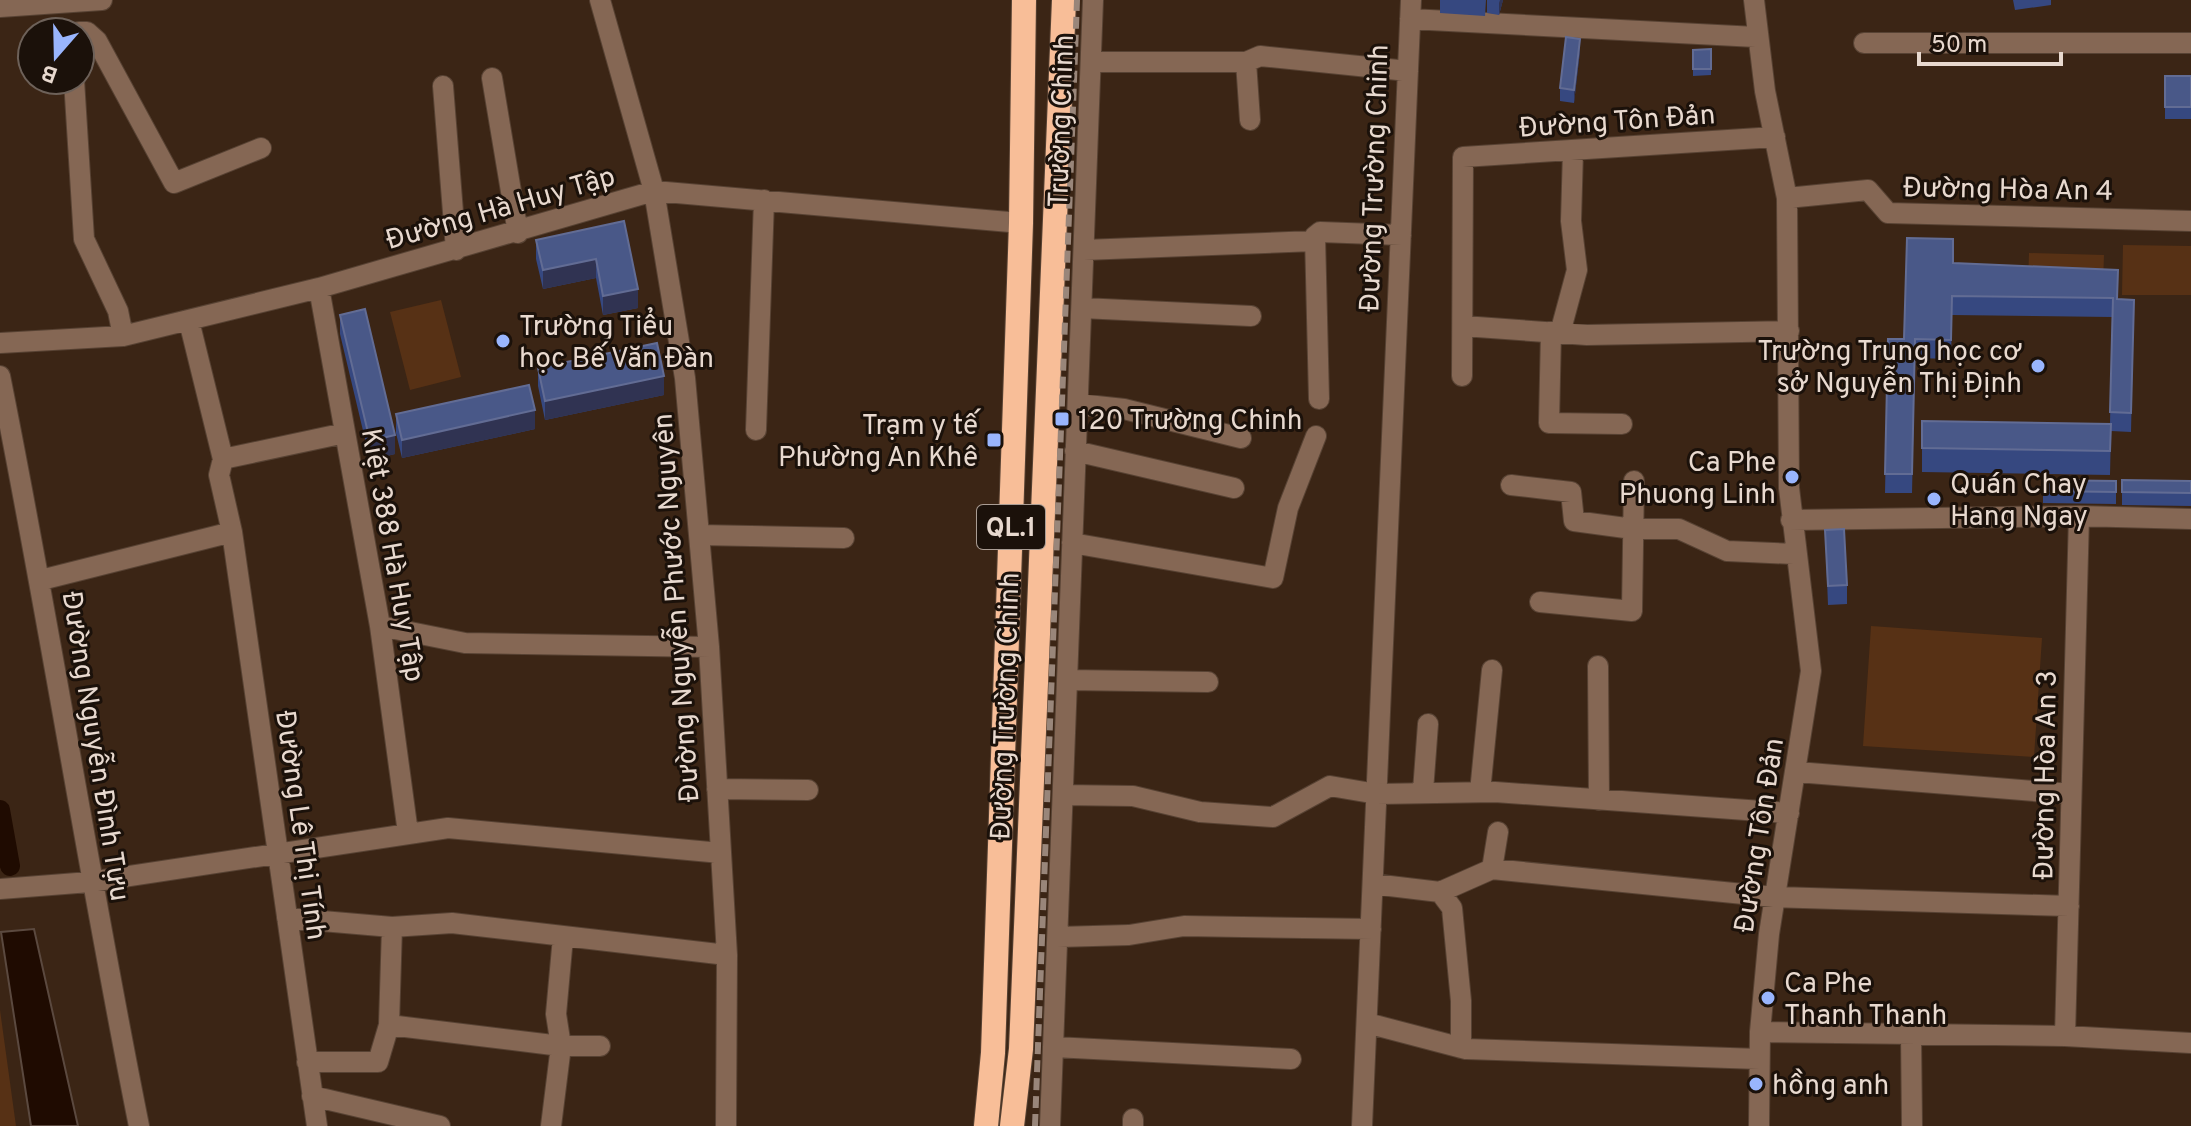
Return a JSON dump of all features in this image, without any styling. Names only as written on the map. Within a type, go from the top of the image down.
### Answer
[{"type":"highway","name":"Đường Trường Chinh","points":[[986,1126],[993,1053],[1021,223],[1024,0]]},
{"type":"highway","name":"Đường Trường Chinh","points":[[1012,1126],[1021,1049],[1064,0]]},
{"type":"street","points":[[0,7],[102,0]]},
{"type":"street","name":"Đường Nguyễn Phước Nguyên","points":[[600,0],[654,191],[685,378],[709,647],[727,955],[726,1126]]},
{"type":"street","name":"Trường Chinh","points":[[1084,247],[1093,0]]},
{"type":"street","name":"Đường Tôn Đản","points":[[1754,0],[1756,37],[1787,198],[1791,520],[1811,671],[1797,772],[1774,897],[1760,1032],[1759,1126]]},
{"type":"street","points":[[1410,10],[1756,37]]},
{"type":"street","name":"Đường Trường Chinh","points":[[1362,1126],[1410,10]]},
{"type":"street","points":[[96,40],[174,183],[261,148]]},
{"type":"street","points":[[1864,43],[2191,43]]},
{"type":"street","points":[[1091,62],[1246,62],[1260,56],[1408,71]]},
{"type":"street","points":[[1246,62],[1250,120]]},
{"type":"street","points":[[492,78],[518,233]]},
{"type":"street","points":[[443,86],[456,250]]},
{"type":"street","points":[[75,96],[84,239],[118,311],[123,336]]},
{"type":"street","name":"Đường Tôn Đản","points":[[1463,326],[1463,157],[1775,137]]},
{"type":"street","points":[[1573,151],[1571,221],[1577,270],[1556,332],[1549,423],[1622,424]]},
{"type":"street","name":"Đường Hòa An 4","points":[[1787,198],[1868,190],[1888,213],[2191,221]]},
{"type":"street","name":"Đường Hà Huy Tập","points":[[0,343],[123,336],[189,321],[518,233],[654,191],[1021,223]]},
{"type":"street","points":[[756,430],[764,200]]},
{"type":"street","points":[[1319,399],[1314,241],[1320,232],[1401,235]]},
{"type":"street","points":[[1050,1126],[1084,247],[1314,241]]},
{"type":"street","name":"Kiệt 388 Hà Huy Tập","points":[[319,288],[380,626],[408,833]]},
{"type":"street","points":[[1082,308],[1251,316]]},
{"type":"street","name":"Đường Lê Thị Tính","points":[[189,321],[223,459],[219,475],[232,532],[317,1126]]},
{"type":"street","points":[[1462,376],[1463,326],[1556,332],[1789,331]]},
{"type":"street","name":"Đường Nguyễn Đình Tựu","points":[[0,376],[41,580],[90,882],[139,1126]]},
{"type":"street","points":[[1078,404],[1124,409],[1241,438]]},
{"type":"street","points":[[223,459],[345,433]]},
{"type":"street","points":[[1072,543],[1273,578],[1288,508],[1316,436]]},
{"type":"street","points":[[1075,451],[1234,488]]},
{"type":"street","points":[[1540,602],[1632,611],[1634,481]]},
{"type":"street","points":[[1511,485],[1571,492],[1574,521],[1633,529],[1679,529],[1727,551],[1794,554]]},
{"type":"street","points":[[1791,520],[2079,516],[2191,519]]},
{"type":"street","name":"Đường Hòa An 3","points":[[2065,1036],[2079,516]]},
{"type":"street","points":[[41,580],[232,532]]},
{"type":"street","points":[[699,535],[844,538]]},
{"type":"street","points":[[380,626],[465,643],[709,647]]},
{"type":"street","points":[[1598,666],[1599,800]]},
{"type":"street","points":[[1480,792],[1492,670]]},
{"type":"street","points":[[1067,680],[1208,682]]},
{"type":"street","points":[[1423,791],[1428,724]]},
{"type":"street","points":[[1797,772],[2071,794]]},
{"type":"street","points":[[1063,795],[1133,796],[1200,812],[1273,817],[1330,786],[1377,794],[1480,792],[1789,813]]},
{"type":"street","points":[[717,789],[808,790]]},
{"type":"street","points":[[0,889],[90,882],[448,828],[721,853]]},
{"type":"street","points":[[1492,869],[1498,832]]},
{"type":"street","points":[[1373,884],[1440,892],[1492,869],[1774,897],[2069,906]]},
{"type":"street","points":[[1440,892],[1452,908],[1463,1048]]},
{"type":"street","points":[[287,918],[392,927],[452,923],[727,955]]},
{"type":"street","points":[[1058,937],[1129,935],[1184,926],[1371,929]]},
{"type":"street","points":[[307,1062],[378,1062],[389,1025],[392,927]]},
{"type":"street","points":[[551,1126],[561,1046],[556,1014],[563,937]]},
{"type":"street","points":[[1367,1023],[1463,1048],[1759,1059]]},
{"type":"street","points":[[389,1025],[561,1046],[600,1046]]},
{"type":"street","points":[[1760,1032],[2065,1036],[2191,1043]]},
{"type":"street","points":[[1911,1034],[1912,1126]]},
{"type":"street","points":[[1054,1047],[1291,1059]]},
{"type":"street","points":[[1021,1049],[1021,1126]]},
{"type":"street","points":[[975,1126],[993,1053]]},
{"type":"street","points":[[312,1096],[440,1126]]},
{"type":"shaded area","points":[[2123,245],[2191,246],[2191,295],[2122,295]]},
{"type":"shaded area","points":[[2029,253],[2104,255],[2103,284],[2028,282]]},
{"type":"shaded area","points":[[441,300],[461,377],[410,390],[390,312]]},
{"type":"shaded area","points":[[1871,626],[2042,638],[2034,757],[1863,746]]},
{"type":"shaded area","points":[[34,929],[78,1126],[31,1126],[1,932]]},
{"type":"shaded area","points":[[0,1010],[16,1126],[0,1126]]},
{"type":"building","points":[[1566,37],[1580,39],[1574,90],[1560,88]]},
{"type":"building","points":[[1711,49],[1711,69],[1693,69],[1693,50]]},
{"type":"building","points":[[2165,76],[2191,76],[2191,107],[2165,107]]},
{"type":"building","points":[[624,221],[638,289],[603,296],[596,259],[543,270],[536,240]]},
{"type":"building","points":[[1907,238],[1953,239],[1953,263],[2118,270],[2117,299],[2134,300],[2131,413],[2110,412],[2113,298],[1952,296],[1951,340],[1915,339],[1912,474],[1885,474],[1888,339],[1904,339]]},
{"type":"building","points":[[365,309],[395,435],[370,441],[340,315]]},
{"type":"building","points":[[657,343],[664,376],[545,401],[538,368]]},
{"type":"building","points":[[529,385],[535,410],[402,440],[396,414]]},
{"type":"building","points":[[1922,421],[2111,424],[2110,451],[1922,448]]},
{"type":"building","points":[[2043,480],[2116,481],[2116,492],[2043,491]]},
{"type":"building","points":[[2122,480],[2191,481],[2191,493],[2122,492]]},
{"type":"building","points":[[1844,529],[1847,585],[1828,586],[1825,530]]},
{"type":"waterway","points":[[0,810],[10,866]]},
{"type":"railway","points":[[1035,1126],[1077,0]]},
{"type":"place","name":"Trường Tiểu học Bế Văn Đàn","points":[[503,341]]},
{"type":"place","name":"Trường Trung học cơ sở Nguyễn Thị Định","points":[[2038,366]]},
{"type":"place","name":"120 Trường Chinh","points":[[1062,419]]},
{"type":"place","name":"Trạm y tế Phường An Khê","points":[[994,440]]},
{"type":"place","name":"Ca Phe Phuong Linh","points":[[1792,477]]},
{"type":"place","name":"Quán Chay Hang Ngay","points":[[1934,499]]},
{"type":"place","name":"Ca Phe Thanh Thanh","points":[[1768,998]]},
{"type":"place","name":"hồng anh","points":[[1756,1084]]}]
